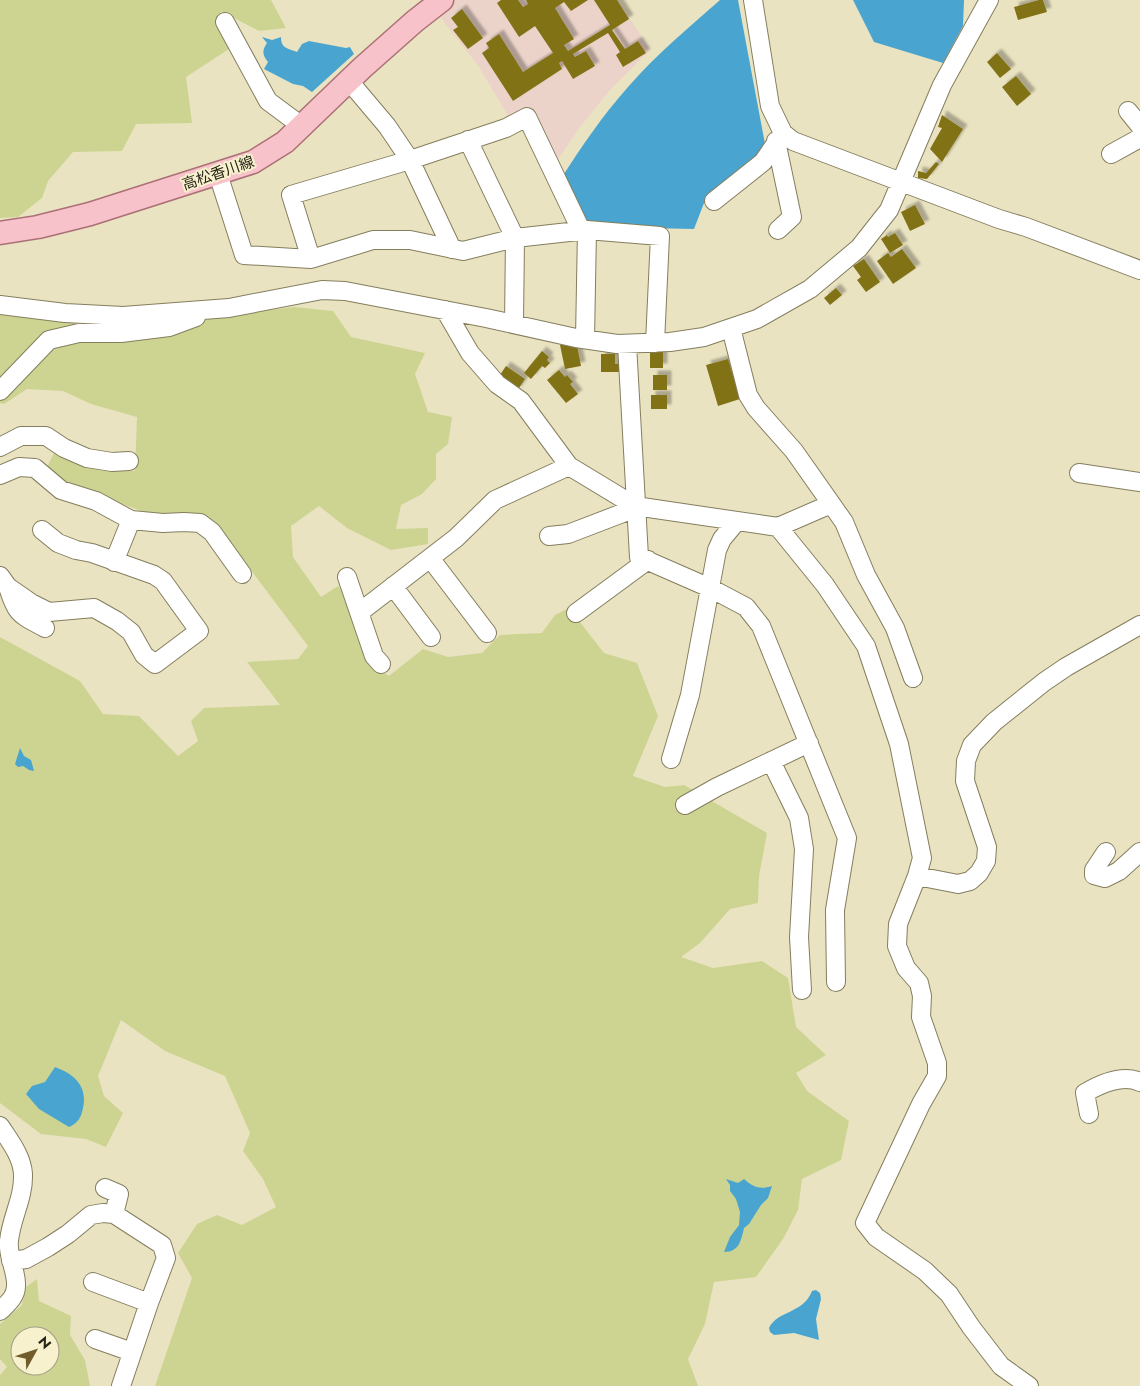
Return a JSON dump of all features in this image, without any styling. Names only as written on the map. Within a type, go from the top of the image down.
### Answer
[{"type":"main road","name":"高松香川線","points":[[0,233],[38,227],[90,214],[253,162],[271,152],[303,127],[349,81],[415,21],[442,0]]},
{"type":"street","points":[[753,0],[770,106],[779,137],[792,217],[778,230]]},
{"type":"street","points":[[0,305],[65,313],[123,316],[229,308],[322,290],[345,291],[585,339],[627,344],[655,343],[704,337],[757,319],[810,289],[859,248],[889,210],[942,85],[984,3]]},
{"type":"street","points":[[225,22],[268,101],[303,127]]},
{"type":"street","points":[[349,81],[387,126],[410,160],[452,249]]},
{"type":"street","points":[[1128,111],[1140,126]]},
{"type":"street","points":[[312,259],[291,195],[410,160],[506,128],[527,117],[584,230],[585,339]]},
{"type":"street","points":[[779,137],[1140,270]]},
{"type":"street","points":[[714,201],[763,162],[779,137]]},
{"type":"street","points":[[1112,154],[1140,138]]},
{"type":"street","points":[[468,140],[515,238],[514,324]]},
{"type":"street","points":[[218,174],[244,255],[312,259],[373,240],[410,240],[462,251],[515,238],[584,230],[660,236],[655,343]]},
{"type":"street","points":[[0,391],[49,340],[79,333],[121,333],[169,326],[197,316],[200,310]]},
{"type":"street","points":[[445,310],[470,353],[497,384],[520,401],[569,466],[636,506],[778,527],[831,504]]},
{"type":"street","points":[[730,328],[748,395],[756,408],[794,451],[844,522],[866,575],[895,628],[913,678]]},
{"type":"street","points":[[627,344],[639,556],[710,588],[746,607],[762,626],[847,838],[836,910],[836,982]]},
{"type":"street","points":[[0,447],[20,436],[46,436],[64,448],[87,458],[112,462],[129,462]]},
{"type":"street","points":[[360,612],[456,538],[494,500],[569,466]]},
{"type":"street","points":[[0,475],[19,467],[35,468],[61,490],[96,501],[131,520],[163,523],[200,523],[212,532],[242,574]]},
{"type":"street","points":[[1079,473],[1140,482]]},
{"type":"street","points":[[549,536],[568,534],[628,511],[636,506]]},
{"type":"street","points":[[114,562],[131,520]]},
{"type":"street","points":[[671,760],[690,695],[719,544],[737,521]]},
{"type":"street","points":[[778,527],[825,585],[866,646],[899,744],[922,858],[918,876],[898,924],[897,946],[906,968],[918,983],[922,996],[921,1017],[937,1064],[937,1076],[921,1104],[865,1223],[876,1237],[925,1271],[943,1289],[1001,1366],[1029,1386]]},
{"type":"street","points":[[4,581],[31,604],[49,612],[94,608],[117,620],[131,632],[144,655],[155,664],[199,631],[163,581],[154,575],[58,542],[42,530]]},
{"type":"street","points":[[430,558],[487,633]]},
{"type":"street","points":[[576,613],[648,560]]},
{"type":"street","points":[[348,577],[374,656],[381,664]]},
{"type":"street","points":[[4,581],[19,613],[45,628]]},
{"type":"street","points":[[393,586],[431,637]]},
{"type":"street","points":[[918,876],[958,884],[970,881],[979,873],[986,861],[987,847],[965,781],[966,761],[972,745],[994,722],[1044,682],[1066,667],[1140,625]]},
{"type":"street","points":[[685,805],[717,787],[809,743]]},
{"type":"street","points":[[771,761],[799,818],[804,849],[799,937],[802,990]]},
{"type":"street","points":[[1106,852],[1094,870],[1094,875],[1105,878],[1119,871],[1140,852]]},
{"type":"street","points":[[1088,1114],[1085,1093],[1097,1086],[1125,1079],[1140,1082]]},
{"type":"street","points":[[0,1126],[19,1157],[23,1173],[20,1198],[10,1230],[8,1244],[16,1286],[14,1294],[0,1312]]},
{"type":"street","points":[[105,1188],[119,1194],[114,1214]]},
{"type":"street","points":[[11,1262],[26,1259],[48,1247],[68,1234],[91,1215],[114,1214],[162,1245],[166,1258],[120,1386]]},
{"type":"street","points":[[92,1282],[149,1303]]},
{"type":"street","points":[[95,1340],[132,1352]]},
{"type":"shaded area","points":[[453,0],[618,0],[650,50],[610,90],[580,127],[555,164],[531,110],[510,119],[479,67],[437,13]]},
{"type":"green space","points":[[0,0],[271,0],[286,28],[259,31],[221,11],[219,24],[229,49],[186,77],[192,123],[136,124],[122,151],[73,152],[48,181],[42,198],[18,217],[0,218]]},
{"type":"green space","points":[[294,307],[333,311],[351,337],[425,353],[415,374],[428,412],[452,417],[448,444],[436,454],[436,479],[422,494],[401,505],[396,529],[428,528],[428,544],[391,550],[347,528],[319,506],[291,526],[293,557],[321,597],[338,586],[356,607],[372,665],[389,676],[423,649],[448,657],[482,653],[500,635],[542,633],[555,615],[569,608],[604,653],[637,663],[658,716],[633,776],[665,787],[684,785],[767,833],[759,876],[758,903],[730,909],[700,943],[681,957],[713,968],[762,961],[788,978],[796,1027],[826,1055],[796,1073],[807,1091],[849,1121],[841,1160],[802,1179],[798,1210],[783,1239],[756,1277],[714,1282],[705,1324],[688,1359],[698,1386],[155,1386],[192,1278],[178,1253],[197,1224],[217,1215],[242,1225],[276,1207],[263,1179],[243,1151],[250,1133],[225,1076],[165,1051],[121,1020],[98,1076],[104,1096],[123,1113],[106,1147],[86,1139],[41,1134],[0,1103],[0,637],[80,681],[103,714],[139,716],[178,756],[198,741],[191,721],[204,708],[280,705],[247,662],[298,659],[308,646],[217,525],[189,516],[147,513],[57,480],[47,467],[56,449],[103,471],[135,471],[137,417],[91,404],[63,391],[27,389],[4,404],[0,403],[0,312],[159,320],[164,334],[215,317]]},
{"type":"green space","points":[[37,1279],[39,1301],[71,1316],[70,1335],[85,1360],[90,1386],[0,1386],[0,1375],[7,1367],[0,1359],[0,1324],[22,1305],[26,1287]]},
{"type":"water","points":[[720,0],[738,0],[765,144],[756,162],[704,203],[694,229],[597,227],[580,216],[562,177],[593,131],[628,87],[684,31]]},
{"type":"water","points":[[853,0],[964,0],[963,26],[943,63],[874,42]]},
{"type":"water","points":[[262,37],[272,40],[281,37],[284,46],[297,52],[302,44],[309,41],[346,48],[350,47],[354,54],[312,92],[303,86],[293,84],[264,69],[268,62],[263,52],[267,43]]},
{"type":"water","points":[[20,748],[24,756],[31,760],[34,771],[23,766],[18,767],[15,764]]},
{"type":"water","points":[[55,1067],[74,1077],[83,1093],[83,1108],[79,1120],[69,1127],[39,1109],[26,1094],[32,1086],[45,1082]]},
{"type":"water","points":[[726,1179],[738,1183],[744,1179],[760,1188],[772,1186],[768,1198],[744,1228],[738,1245],[729,1252],[724,1252],[730,1237],[739,1225],[740,1212]]},
{"type":"water","points":[[816,1290],[820,1293],[821,1299],[816,1319],[819,1340],[794,1333],[774,1335],[770,1332],[769,1328],[773,1322],[803,1304],[812,1291]]},
{"type":"building","points":[[501,0],[518,0],[523,7],[528,4],[526,0],[588,0],[571,11],[564,2],[555,8],[574,39],[564,45],[568,51],[610,25],[594,0],[617,0],[629,19],[612,30],[625,49],[638,41],[646,53],[623,67],[616,55],[620,52],[608,33],[573,54],[575,57],[586,51],[595,66],[573,79],[562,61],[559,63],[562,69],[513,101],[482,53],[489,48],[486,43],[499,34],[523,72],[553,53],[535,26],[519,37],[497,3]]},
{"type":"building","points":[[1043,0],[1047,12],[1018,20],[1014,7]]},
{"type":"building","points":[[462,9],[483,38],[468,49],[453,30],[458,27],[451,18]]},
{"type":"building","points":[[997,53],[1011,69],[1000,78],[987,62]]},
{"type":"building","points":[[1016,76],[1031,94],[1017,106],[1002,87]]},
{"type":"building","points":[[942,115],[963,129],[942,162],[930,149],[942,128],[938,127]]},
{"type":"building","points":[[936,162],[939,164],[927,179],[918,178],[918,171],[926,173]]},
{"type":"building","points":[[915,205],[925,224],[910,231],[901,212]]},
{"type":"building","points":[[895,233],[903,245],[890,253],[881,239]]},
{"type":"building","points":[[902,249],[916,268],[893,284],[877,261],[888,253],[891,257]]},
{"type":"building","points":[[864,259],[880,282],[866,292],[857,280],[861,277],[853,266]]},
{"type":"building","points":[[836,288],[842,295],[830,305],[824,298]]},
{"type":"building","points":[[570,344],[571,346],[577,345],[581,366],[565,369],[560,345]]},
{"type":"building","points":[[542,351],[549,357],[547,360],[550,363],[545,368],[542,366],[531,379],[524,373]]},
{"type":"building","points":[[650,352],[663,352],[663,368],[650,368]]},
{"type":"building","points":[[601,354],[615,354],[615,364],[619,364],[619,372],[601,372]]},
{"type":"building","points":[[728,359],[740,399],[718,406],[706,365]]},
{"type":"building","points":[[506,366],[525,379],[517,391],[498,378]]},
{"type":"building","points":[[559,370],[573,382],[570,384],[578,394],[566,403],[547,380]]},
{"type":"building","points":[[653,375],[667,375],[667,390],[653,390]]},
{"type":"building","points":[[651,395],[667,395],[667,409],[651,409]]}]
